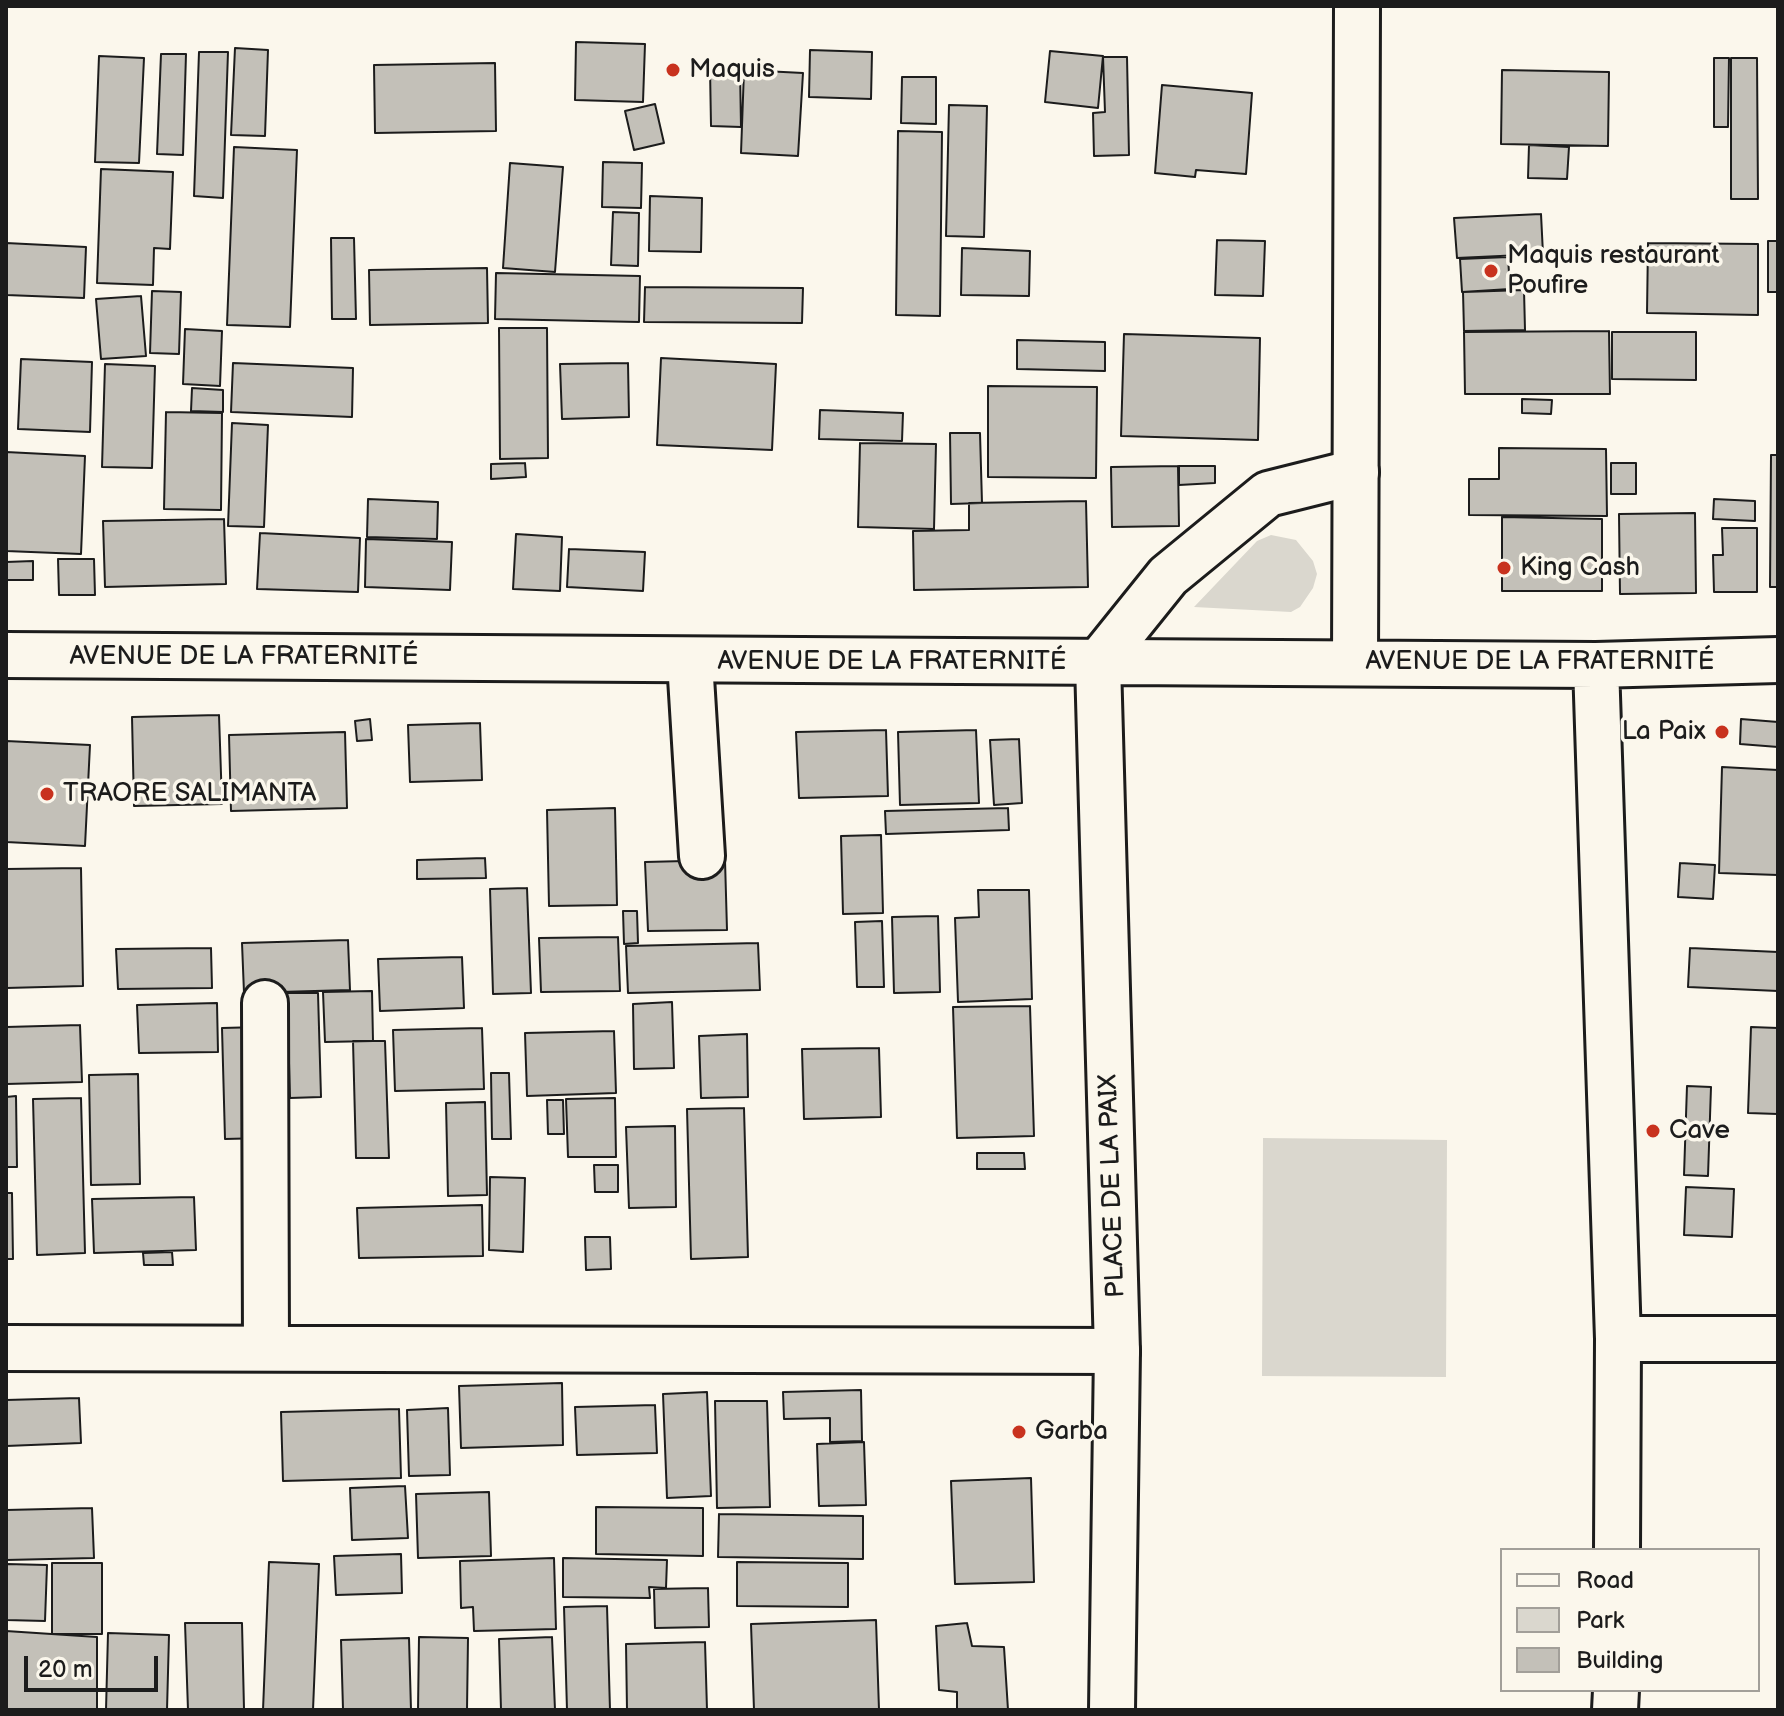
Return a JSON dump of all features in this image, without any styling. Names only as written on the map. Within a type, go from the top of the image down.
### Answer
[{"type":"main road","points":[[1355,662],[1357,6]]},
{"type":"main road","points":[[1098,663],[1168,576],[1268,494],[1356,472]]},
{"type":"main road","name":"AVENUE DE LA FRATERNITÉ","points":[[6,655],[1596,665],[1778,660]]},
{"type":"main road","points":[[690,661],[702,856]]},
{"type":"main road","name":"PLACE DE LA PAIX","points":[[1098,663],[1117,1351],[1112,1710]]},
{"type":"main road","points":[[1596,665],[1618,1339],[1617,1548]]},
{"type":"main road","points":[[265,1003],[266,1348]]},
{"type":"main road","points":[[1618,1339],[1778,1339]]},
{"type":"main road","points":[[6,1348],[1117,1351]]},
{"type":"green space","points":[[1271,535],[1296,540],[1313,561],[1317,574],[1313,588],[1300,607],[1291,612],[1194,607],[1257,541]]},
{"type":"green space","points":[[1263,1138],[1447,1140],[1446,1377],[1262,1376]]},
{"type":"building","points":[[576,42],[645,44],[643,102],[575,100]]},
{"type":"building","points":[[235,48],[268,50],[265,136],[231,135]]},
{"type":"building","points":[[810,50],[872,52],[871,99],[809,97]]},
{"type":"building","points":[[1050,51],[1103,56],[1098,108],[1045,102]]},
{"type":"building","points":[[199,52],[228,52],[223,198],[194,196]]},
{"type":"building","points":[[161,54],[186,54],[183,155],[157,154]]},
{"type":"building","points":[[99,56],[144,58],[139,163],[95,162]]},
{"type":"building","points":[[1103,57],[1127,57],[1129,155],[1094,156],[1093,113],[1105,112]]},
{"type":"building","points":[[1714,58],[1729,58],[1728,127],[1714,127]]},
{"type":"building","points":[[1731,58],[1757,58],[1758,199],[1731,199]]},
{"type":"building","points":[[495,63],[496,131],[375,133],[374,65]]},
{"type":"building","points":[[710,68],[740,68],[741,127],[711,126]]},
{"type":"building","points":[[744,70],[803,73],[798,156],[741,153]]},
{"type":"building","points":[[1502,70],[1609,72],[1608,146],[1501,144]]},
{"type":"building","points":[[902,77],[936,77],[936,124],[901,123]]},
{"type":"building","points":[[1162,85],[1252,93],[1246,174],[1196,170],[1195,177],[1155,173]]},
{"type":"building","points":[[655,104],[664,143],[634,150],[625,111]]},
{"type":"building","points":[[949,105],[987,106],[984,237],[946,236]]},
{"type":"building","points":[[898,131],[942,132],[940,316],[896,315]]},
{"type":"building","points":[[1529,145],[1569,147],[1567,179],[1528,178]]},
{"type":"building","points":[[234,147],[297,150],[290,327],[227,325]]},
{"type":"building","points":[[603,162],[642,163],[641,208],[602,207]]},
{"type":"building","points":[[510,163],[563,167],[555,272],[503,268]]},
{"type":"building","points":[[101,169],[173,172],[170,249],[154,248],[153,285],[97,283]]},
{"type":"building","points":[[650,196],[702,198],[701,252],[649,251]]},
{"type":"building","points":[[613,212],[639,213],[638,266],[611,265]]},
{"type":"building","points":[[1541,214],[1543,254],[1457,258],[1454,218]]},
{"type":"building","points":[[331,238],[354,238],[356,319],[332,319]]},
{"type":"building","points":[[1217,240],[1265,241],[1263,296],[1215,295]]},
{"type":"building","points":[[1768,241],[1778,241],[1778,292],[1768,292]]},
{"type":"building","points":[[6,243],[86,247],[84,298],[6,295]]},
{"type":"building","points":[[1648,243],[1758,244],[1758,315],[1647,313]]},
{"type":"building","points":[[962,248],[1030,251],[1029,296],[961,295]]},
{"type":"building","points":[[1508,257],[1510,289],[1462,292],[1460,259]]},
{"type":"building","points":[[487,268],[488,323],[370,325],[369,270]]},
{"type":"building","points":[[496,273],[640,276],[639,322],[495,319]]},
{"type":"building","points":[[645,287],[803,288],[802,323],[644,322]]},
{"type":"building","points":[[1524,290],[1525,330],[1464,331],[1463,292]]},
{"type":"building","points":[[152,291],[181,292],[179,354],[150,353]]},
{"type":"building","points":[[141,296],[146,356],[101,359],[96,299]]},
{"type":"building","points":[[499,328],[547,328],[548,458],[500,459]]},
{"type":"building","points":[[185,329],[222,331],[220,386],[183,384]]},
{"type":"building","points":[[1609,331],[1610,394],[1465,394],[1464,332]]},
{"type":"building","points":[[1612,332],[1696,332],[1696,380],[1612,379]]},
{"type":"building","points":[[1124,334],[1260,338],[1258,440],[1121,436]]},
{"type":"building","points":[[1017,340],[1105,342],[1105,371],[1017,369]]},
{"type":"building","points":[[661,358],[776,364],[772,450],[657,445]]},
{"type":"building","points":[[21,359],[92,362],[90,432],[18,429]]},
{"type":"building","points":[[233,363],[353,368],[352,417],[231,412]]},
{"type":"building","points":[[628,363],[629,417],[562,419],[560,364]]},
{"type":"building","points":[[105,364],[155,366],[152,468],[102,467]]},
{"type":"building","points":[[988,386],[1097,387],[1096,478],[988,477]]},
{"type":"building","points":[[192,388],[223,390],[223,412],[191,411]]},
{"type":"building","points":[[1522,399],[1552,400],[1551,414],[1522,413]]},
{"type":"building","points":[[820,410],[903,413],[902,441],[819,439]]},
{"type":"building","points":[[166,412],[222,413],[221,510],[164,509]]},
{"type":"building","points":[[232,423],[268,425],[264,527],[228,526]]},
{"type":"building","points":[[950,433],[980,433],[982,503],[951,504]]},
{"type":"building","points":[[860,443],[936,444],[934,529],[858,527]]},
{"type":"building","points":[[1499,448],[1606,449],[1607,516],[1469,515],[1469,479],[1499,479]]},
{"type":"building","points":[[6,452],[85,456],[81,554],[6,551]]},
{"type":"building","points":[[1771,455],[1778,455],[1778,587],[1770,587]]},
{"type":"building","points":[[525,463],[526,477],[491,479],[491,464]]},
{"type":"building","points":[[1611,463],[1636,463],[1636,494],[1611,494]]},
{"type":"building","points":[[1178,466],[1179,526],[1112,527],[1111,467]]},
{"type":"building","points":[[1179,466],[1215,466],[1215,483],[1179,485]]},
{"type":"building","points":[[368,499],[438,502],[437,539],[367,537]]},
{"type":"building","points":[[1714,499],[1755,501],[1755,521],[1713,519]]},
{"type":"building","points":[[1086,501],[1088,587],[914,590],[913,531],[969,530],[969,503]]},
{"type":"building","points":[[1695,513],[1696,593],[1620,594],[1619,514]]},
{"type":"building","points":[[1502,517],[1602,519],[1602,591],[1502,591]]},
{"type":"building","points":[[224,519],[226,584],[105,587],[103,521]]},
{"type":"building","points":[[1722,528],[1757,528],[1757,592],[1714,592],[1713,555],[1723,555]]},
{"type":"building","points":[[260,533],[360,538],[358,592],[257,589]]},
{"type":"building","points":[[516,534],[562,537],[560,591],[513,589]]},
{"type":"building","points":[[366,539],[452,542],[450,590],[365,587]]},
{"type":"building","points":[[569,549],[645,552],[643,591],[567,587]]},
{"type":"building","points":[[58,559],[94,559],[95,595],[59,595]]},
{"type":"building","points":[[33,561],[33,580],[6,580],[6,562]]},
{"type":"building","points":[[219,715],[222,804],[134,806],[132,717]]},
{"type":"building","points":[[370,719],[372,740],[357,741],[355,721]]},
{"type":"building","points":[[1741,719],[1778,722],[1778,747],[1740,744]]},
{"type":"building","points":[[480,723],[482,780],[410,782],[408,725]]},
{"type":"building","points":[[886,730],[888,796],[799,798],[796,732]]},
{"type":"building","points":[[976,730],[979,803],[900,805],[898,732]]},
{"type":"building","points":[[345,732],[347,808],[231,811],[229,735]]},
{"type":"building","points":[[1019,739],[1022,803],[994,805],[990,740]]},
{"type":"building","name":"TRAORE SALIMANTA","points":[[6,741],[90,745],[85,846],[6,842]]},
{"type":"building","points":[[1722,767],[1778,770],[1778,875],[1719,873]]},
{"type":"building","points":[[615,808],[617,905],[549,906],[547,810]]},
{"type":"building","points":[[1008,808],[1009,830],[886,834],[885,811]]},
{"type":"building","points":[[881,835],[883,913],[843,914],[841,836]]},
{"type":"building","points":[[485,858],[486,878],[417,879],[417,860]]},
{"type":"building","points":[[725,860],[727,930],[648,931],[645,862]]},
{"type":"building","points":[[1680,863],[1715,865],[1713,899],[1678,897]]},
{"type":"building","points":[[81,868],[83,986],[6,988],[6,869]]},
{"type":"building","points":[[527,888],[531,993],[493,994],[490,889]]},
{"type":"building","points":[[978,890],[1029,890],[1032,999],[958,1002],[955,918],[979,917]]},
{"type":"building","points":[[623,911],[637,911],[638,943],[624,944]]},
{"type":"building","points":[[938,916],[940,992],[894,993],[892,917]]},
{"type":"building","points":[[882,921],[884,987],[857,987],[855,922]]},
{"type":"building","points":[[618,937],[620,991],[541,992],[539,938]]},
{"type":"building","points":[[348,940],[350,990],[244,993],[242,943]]},
{"type":"building","points":[[758,943],[760,990],[628,993],[626,946]]},
{"type":"building","points":[[211,948],[212,988],[118,989],[116,949]]},
{"type":"building","points":[[1690,948],[1778,952],[1778,991],[1688,987]]},
{"type":"building","points":[[462,957],[464,1008],[380,1011],[378,959]]},
{"type":"building","points":[[372,991],[373,1041],[325,1042],[323,992]]},
{"type":"building","points":[[287,993],[318,993],[321,1097],[290,1098]]},
{"type":"building","points":[[672,1002],[674,1068],[634,1069],[633,1004]]},
{"type":"building","points":[[217,1003],[218,1052],[139,1053],[137,1005]]},
{"type":"building","points":[[1030,1006],[1034,1136],[957,1138],[953,1007]]},
{"type":"building","points":[[80,1025],[82,1082],[6,1084],[6,1027]]},
{"type":"building","points":[[260,1027],[264,1138],[225,1139],[222,1028]]},
{"type":"building","points":[[1751,1027],[1778,1028],[1778,1114],[1748,1113]]},
{"type":"building","points":[[482,1028],[484,1089],[395,1091],[393,1030]]},
{"type":"building","points":[[614,1031],[616,1093],[527,1096],[525,1033]]},
{"type":"building","points":[[747,1034],[748,1097],[701,1098],[699,1036]]},
{"type":"building","points":[[353,1041],[385,1041],[389,1158],[356,1158]]},
{"type":"building","points":[[879,1048],[881,1117],[804,1119],[802,1049]]},
{"type":"building","points":[[491,1073],[509,1073],[511,1139],[492,1139]]},
{"type":"building","points":[[138,1074],[140,1184],[91,1185],[89,1075]]},
{"type":"building","points":[[1687,1086],[1711,1087],[1708,1176],[1684,1175]]},
{"type":"building","points":[[16,1096],[17,1167],[6,1167],[6,1097]]},
{"type":"building","points":[[81,1098],[85,1253],[37,1255],[33,1099]]},
{"type":"building","points":[[615,1098],[616,1157],[568,1157],[566,1099]]},
{"type":"building","points":[[547,1100],[563,1100],[564,1134],[548,1134]]},
{"type":"building","points":[[485,1102],[487,1195],[448,1196],[446,1103]]},
{"type":"building","points":[[744,1108],[748,1257],[691,1259],[687,1109]]},
{"type":"building","points":[[675,1126],[676,1207],[629,1208],[626,1127]]},
{"type":"building","points":[[977,1153],[1024,1153],[1025,1169],[977,1169]]},
{"type":"building","points":[[594,1165],[618,1165],[618,1192],[595,1192]]},
{"type":"building","points":[[490,1177],[525,1178],[523,1252],[489,1250]]},
{"type":"building","points":[[1686,1187],[1734,1189],[1732,1237],[1684,1235]]},
{"type":"building","points":[[6,1193],[12,1193],[13,1259],[6,1259]]},
{"type":"building","points":[[194,1197],[196,1250],[94,1253],[92,1199]]},
{"type":"building","points":[[482,1205],[483,1256],[359,1258],[357,1208]]},
{"type":"building","points":[[585,1237],[610,1237],[611,1269],[586,1270]]},
{"type":"building","points":[[172,1252],[173,1265],[144,1265],[143,1253]]},
{"type":"building","points":[[562,1383],[563,1445],[461,1448],[459,1386]]},
{"type":"building","points":[[861,1390],[862,1441],[830,1442],[830,1418],[784,1419],[783,1392]]},
{"type":"building","points":[[707,1392],[711,1496],[667,1498],[663,1394]]},
{"type":"building","points":[[79,1398],[81,1443],[6,1446],[6,1400]]},
{"type":"building","points":[[715,1401],[767,1401],[770,1507],[717,1508]]},
{"type":"building","points":[[655,1405],[657,1453],[577,1455],[575,1407]]},
{"type":"building","points":[[448,1408],[450,1475],[409,1476],[407,1410]]},
{"type":"building","points":[[399,1409],[401,1478],[283,1481],[281,1412]]},
{"type":"building","points":[[864,1442],[866,1505],[819,1506],[817,1444]]},
{"type":"building","points":[[1031,1478],[1034,1582],[955,1584],[951,1481]]},
{"type":"building","points":[[405,1486],[408,1538],[352,1540],[350,1488]]},
{"type":"building","points":[[489,1492],[491,1556],[418,1558],[416,1494]]},
{"type":"building","points":[[596,1507],[703,1508],[703,1556],[596,1554]]},
{"type":"building","points":[[92,1508],[94,1558],[6,1560],[6,1510]]},
{"type":"building","points":[[719,1514],[863,1516],[863,1559],[718,1557]]},
{"type":"building","points":[[401,1554],[402,1593],[336,1595],[334,1556]]},
{"type":"building","points":[[554,1558],[556,1629],[474,1631],[473,1607],[461,1608],[460,1561]]},
{"type":"building","points":[[563,1558],[667,1560],[666,1588],[649,1587],[650,1598],[563,1597]]},
{"type":"building","points":[[269,1562],[319,1564],[313,1710],[263,1710]]},
{"type":"building","points":[[737,1562],[848,1563],[848,1607],[737,1606]]},
{"type":"building","points":[[52,1563],[102,1563],[102,1634],[52,1634]]},
{"type":"building","points":[[6,1564],[47,1565],[45,1621],[6,1620]]},
{"type":"building","points":[[708,1588],[709,1627],[655,1628],[654,1589]]},
{"type":"building","points":[[607,1606],[610,1710],[567,1710],[564,1607]]},
{"type":"building","points":[[876,1620],[879,1710],[754,1710],[751,1624]]},
{"type":"building","points":[[185,1623],[242,1623],[244,1709],[188,1710]]},
{"type":"building","points":[[967,1623],[972,1646],[1004,1647],[1008,1710],[957,1710],[957,1692],[939,1690],[936,1626]]},
{"type":"building","points":[[6,1631],[97,1637],[97,1710],[6,1710]]},
{"type":"building","points":[[108,1633],[169,1635],[167,1710],[106,1710]]},
{"type":"building","points":[[419,1637],[468,1638],[467,1710],[418,1710]]},
{"type":"building","points":[[552,1637],[555,1710],[501,1710],[499,1639]]},
{"type":"building","points":[[409,1638],[411,1710],[343,1709],[341,1640]]},
{"type":"building","points":[[705,1642],[707,1710],[627,1710],[626,1644]]},
{"type":"place","name":"Maquis","points":[[673,70]]},
{"type":"place","name":"Maquis restaurant Poufire","points":[[1491,271]]},
{"type":"place","name":"King Cash","points":[[1504,568]]},
{"type":"place","name":"La Paix","points":[[1722,732]]},
{"type":"place","name":"TRAORE SALIMANTA","points":[[47,794]]},
{"type":"place","name":"Cave","points":[[1653,1131]]},
{"type":"place","name":"Garba","points":[[1019,1432]]}]
